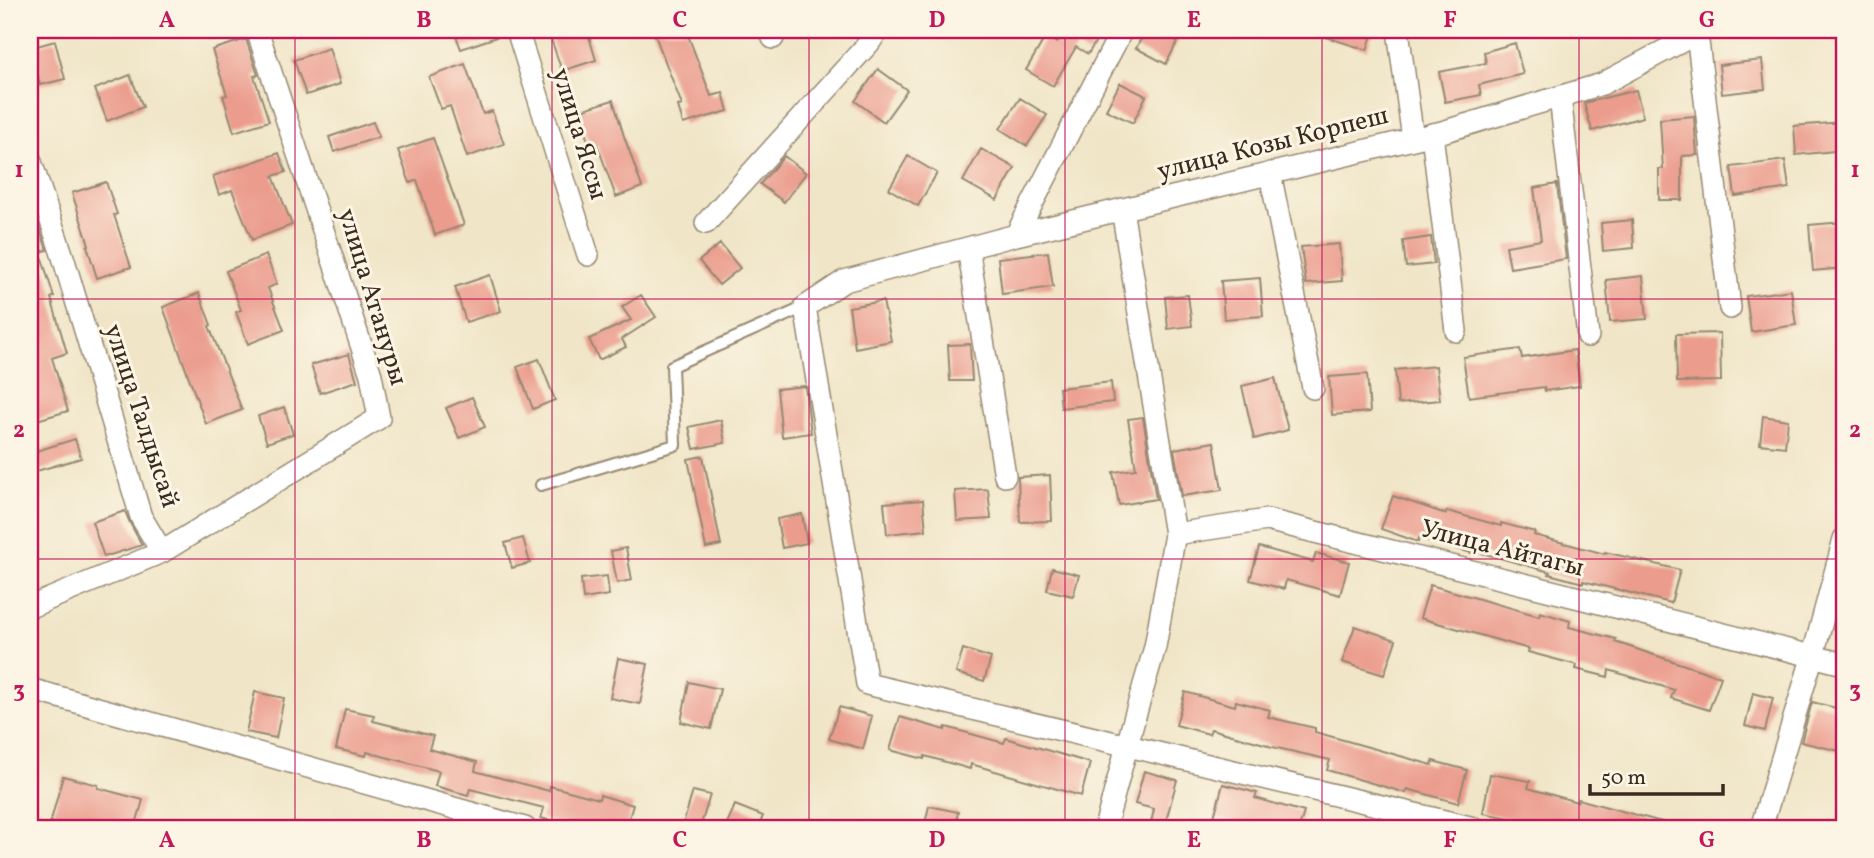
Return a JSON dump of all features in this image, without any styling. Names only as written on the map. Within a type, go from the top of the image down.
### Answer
[{"type":"street","name":"улица Атануры","points":[[162,552],[379,418],[371,374],[257,30]]},
{"type":"street","name":"улица Яссы","points":[[517,30],[588,255]]},
{"type":"street","points":[[706,223],[878,30]]},
{"type":"street","points":[[1016,235],[1122,30]]},
{"type":"street","points":[[1398,30],[1422,137],[1456,331]]},
{"type":"street","points":[[1700,31],[1730,308]]},
{"type":"street","name":"улица Козы Корпеш","points":[[805,307],[844,281],[1016,235],[1422,137],[1560,97],[1602,84],[1700,31]]},
{"type":"street","points":[[1560,97],[1588,336]]},
{"type":"street","name":"улица Талдысай","points":[[30,159],[141,517],[162,552]]},
{"type":"street","points":[[1270,173],[1313,388]]},
{"type":"street","points":[[1105,828],[1155,647],[1175,534],[1122,209]]},
{"type":"street","points":[[968,248],[1006,476]]},
{"type":"street","points":[[805,307],[867,684],[1474,828]]},
{"type":"street","name":"Улица Айтагы","points":[[1175,534],[1267,520],[1844,664]]},
{"type":"street","points":[[1761,828],[1813,655],[1844,539]]},
{"type":"street","points":[[30,607],[162,552]]},
{"type":"street","points":[[30,689],[526,828]]},
{"type":"lane","points":[[541,485],[675,445],[672,366],[805,307]]},
{"type":"building","points":[[454,30],[504,30],[505,34],[461,49]]},
{"type":"building","points":[[569,30],[587,30],[596,60],[562,71],[550,36]]},
{"type":"building","points":[[653,30],[686,30],[711,96],[723,93],[728,111],[683,124],[678,106],[682,105]]},
{"type":"building","points":[[1065,30],[1103,30],[1088,54],[1076,47],[1053,86],[1026,70],[1046,36],[1057,43]]},
{"type":"building","points":[[1146,30],[1161,30],[1179,39],[1166,64],[1136,48]]},
{"type":"building","points":[[1313,30],[1374,30],[1367,50],[1313,33]]},
{"type":"building","points":[[246,39],[258,75],[254,76],[269,121],[234,132],[223,96],[227,95],[212,50]]},
{"type":"building","points":[[55,41],[65,79],[40,85],[30,48]]},
{"type":"building","points":[[1515,43],[1523,74],[1479,85],[1481,95],[1445,102],[1439,72],[1486,63],[1484,52]]},
{"type":"building","points":[[329,48],[340,84],[306,95],[294,60]]},
{"type":"building","points":[[1762,60],[1765,89],[1722,94],[1719,65]]},
{"type":"building","points":[[465,64],[483,114],[492,111],[504,144],[467,157],[450,106],[441,109],[429,77]]},
{"type":"building","points":[[878,69],[907,90],[884,122],[855,101]]},
{"type":"building","points":[[130,75],[143,107],[107,121],[95,89]]},
{"type":"building","points":[[1120,83],[1146,96],[1133,123],[1106,110]]},
{"type":"building","points":[[1636,90],[1643,117],[1592,131],[1584,103]]},
{"type":"building","points":[[1020,98],[1047,115],[1027,146],[1000,129]]},
{"type":"building","points":[[613,100],[642,187],[616,197],[597,144],[590,147],[578,111]]},
{"type":"building","points":[[1694,116],[1697,155],[1682,156],[1682,200],[1659,200],[1659,169],[1663,169],[1660,119]]},
{"type":"building","points":[[373,122],[379,137],[334,152],[329,137]]},
{"type":"building","points":[[1842,122],[1844,150],[1796,155],[1794,126]]},
{"type":"building","points":[[433,138],[464,225],[435,235],[417,180],[410,183],[398,150]]},
{"type":"building","points":[[981,149],[1015,168],[997,200],[963,181]]},
{"type":"building","points":[[279,153],[286,172],[273,176],[292,225],[252,240],[232,190],[219,195],[213,176]]},
{"type":"building","points":[[784,156],[806,173],[784,202],[760,184]]},
{"type":"building","points":[[908,156],[937,173],[918,206],[889,189]]},
{"type":"building","points":[[1785,160],[1789,188],[1735,196],[1731,167]]},
{"type":"building","points":[[106,182],[131,267],[97,278],[72,193]]},
{"type":"building","points":[[1557,184],[1566,259],[1510,268],[1506,246],[1541,240],[1534,188]]},
{"type":"building","points":[[30,207],[47,250],[40,252],[67,353],[52,358],[68,411],[30,422]]},
{"type":"building","points":[[1632,220],[1634,248],[1603,251],[1601,223]]},
{"type":"building","points":[[1844,222],[1844,268],[1813,271],[1809,225]]},
{"type":"building","points":[[1431,237],[1434,264],[1406,267],[1403,241]]},
{"type":"building","points":[[720,244],[740,268],[719,285],[699,261]]},
{"type":"building","points":[[1339,244],[1342,281],[1306,284],[1301,247]]},
{"type":"building","points":[[1048,252],[1053,287],[1002,294],[998,258]]},
{"type":"building","points":[[266,255],[277,284],[268,288],[284,330],[248,344],[236,312],[241,310],[226,271]]},
{"type":"building","points":[[490,275],[501,311],[466,322],[455,287]]},
{"type":"building","points":[[1643,276],[1647,319],[1610,322],[1606,280]]},
{"type":"building","points":[[1260,278],[1263,316],[1224,319],[1221,281]]},
{"type":"building","points":[[1791,290],[1796,325],[1751,332],[1746,296]]},
{"type":"building","points":[[199,293],[242,410],[206,424],[163,307]]},
{"type":"building","points":[[641,295],[656,317],[622,339],[626,347],[599,360],[589,339],[631,320],[622,307]]},
{"type":"building","points":[[1188,295],[1192,326],[1168,329],[1165,297]]},
{"type":"building","points":[[883,301],[891,341],[855,348],[849,307]]},
{"type":"building","points":[[1720,333],[1721,381],[1677,382],[1676,334]]},
{"type":"building","points":[[970,344],[972,381],[950,381],[948,345]]},
{"type":"building","points":[[1520,349],[1522,358],[1575,350],[1580,386],[1545,391],[1544,387],[1469,397],[1463,357]]},
{"type":"building","points":[[349,354],[357,381],[320,393],[311,365]]},
{"type":"building","points":[[539,359],[555,400],[533,409],[517,367]]},
{"type":"building","points":[[1436,366],[1440,400],[1398,404],[1395,370]]},
{"type":"building","points":[[1367,374],[1370,412],[1332,415],[1329,377]]},
{"type":"building","points":[[1275,378],[1288,430],[1254,439],[1242,386]]},
{"type":"building","points":[[1111,382],[1113,402],[1061,408],[1059,388]]},
{"type":"building","points":[[805,386],[811,433],[782,437],[777,389]]},
{"type":"building","points":[[472,397],[485,427],[459,438],[446,408]]},
{"type":"building","points":[[284,407],[293,434],[267,443],[258,416]]},
{"type":"building","points":[[1763,416],[1788,420],[1785,447],[1760,444]]},
{"type":"building","points":[[1143,417],[1156,499],[1119,505],[1113,472],[1136,469],[1128,419]]},
{"type":"building","points":[[721,420],[725,443],[694,449],[689,427]]},
{"type":"building","points":[[75,439],[81,458],[30,473],[30,453]]},
{"type":"building","points":[[1214,442],[1222,490],[1182,496],[1174,449]]},
{"type":"building","points":[[703,456],[721,545],[706,548],[688,459]]},
{"type":"building","points":[[1050,475],[1052,521],[1020,522],[1018,477]]},
{"type":"building","points":[[988,489],[991,519],[957,521],[955,491]]},
{"type":"building","points":[[1393,496],[1446,514],[1447,511],[1501,526],[1501,523],[1605,554],[1680,570],[1671,603],[1549,574],[1550,572],[1471,550],[1471,553],[1419,538],[1418,542],[1381,529]]},
{"type":"building","points":[[923,500],[926,530],[887,534],[884,503]]},
{"type":"building","points":[[125,511],[142,545],[104,557],[92,522]]},
{"type":"building","points":[[802,514],[807,543],[782,548],[777,519]]},
{"type":"building","points":[[523,538],[530,563],[512,568],[505,543]]},
{"type":"building","points":[[1259,547],[1313,562],[1316,553],[1349,562],[1340,595],[1286,580],[1284,589],[1250,580]]},
{"type":"building","points":[[626,548],[632,580],[617,583],[611,551]]},
{"type":"building","points":[[1052,568],[1079,575],[1073,596],[1047,590]]},
{"type":"building","points":[[607,576],[609,595],[583,599],[581,579]]},
{"type":"building","points":[[1430,585],[1539,616],[1540,612],[1570,621],[1569,627],[1616,639],[1615,642],[1721,677],[1709,710],[1671,698],[1674,690],[1609,670],[1608,677],[1576,669],[1577,665],[1528,652],[1529,649],[1420,618]]},
{"type":"building","points":[[1355,626],[1396,640],[1384,675],[1342,662]]},
{"type":"building","points":[[963,649],[991,658],[984,681],[956,673]]},
{"type":"building","points":[[618,658],[648,664],[640,704],[610,698]]},
{"type":"building","points":[[689,682],[720,689],[711,729],[681,722]]},
{"type":"building","points":[[255,692],[284,698],[276,738],[246,732]]},
{"type":"building","points":[[1185,692],[1235,706],[1236,701],[1270,710],[1268,717],[1315,728],[1315,732],[1432,765],[1433,761],[1467,770],[1458,803],[1407,789],[1406,793],[1327,770],[1330,760],[1211,729],[1209,734],[1176,725]]},
{"type":"building","points":[[1753,693],[1773,698],[1765,731],[1745,726]]},
{"type":"building","points":[[1812,702],[1844,710],[1844,752],[1801,742]]},
{"type":"building","points":[[839,707],[872,716],[863,749],[829,739]]},
{"type":"building","points":[[345,709],[374,715],[373,721],[433,736],[429,749],[477,762],[475,771],[549,791],[550,786],[599,799],[600,795],[633,805],[626,828],[591,828],[575,824],[574,828],[541,818],[544,808],[470,789],[468,795],[435,786],[439,771],[367,752],[366,756],[336,749]]},
{"type":"building","points":[[900,717],[1004,743],[1006,738],[1090,763],[1081,796],[971,764],[970,769],[925,756],[924,759],[890,750]]},
{"type":"building","points":[[1144,771],[1177,780],[1164,828],[1150,828],[1154,809],[1135,804]]},
{"type":"building","points":[[1490,774],[1530,781],[1528,788],[1669,824],[1669,828],[1545,828],[1525,821],[1483,813]]},
{"type":"building","points":[[63,776],[143,800],[135,828],[49,828]]},
{"type":"building","points":[[1223,784],[1257,793],[1255,798],[1304,812],[1299,828],[1255,828],[1214,817]]},
{"type":"building","points":[[693,791],[710,795],[700,828],[682,828]]},
{"type":"building","points":[[735,805],[763,816],[758,828],[725,828]]},
{"type":"building","points":[[929,806],[958,812],[955,828],[924,828]]}]
